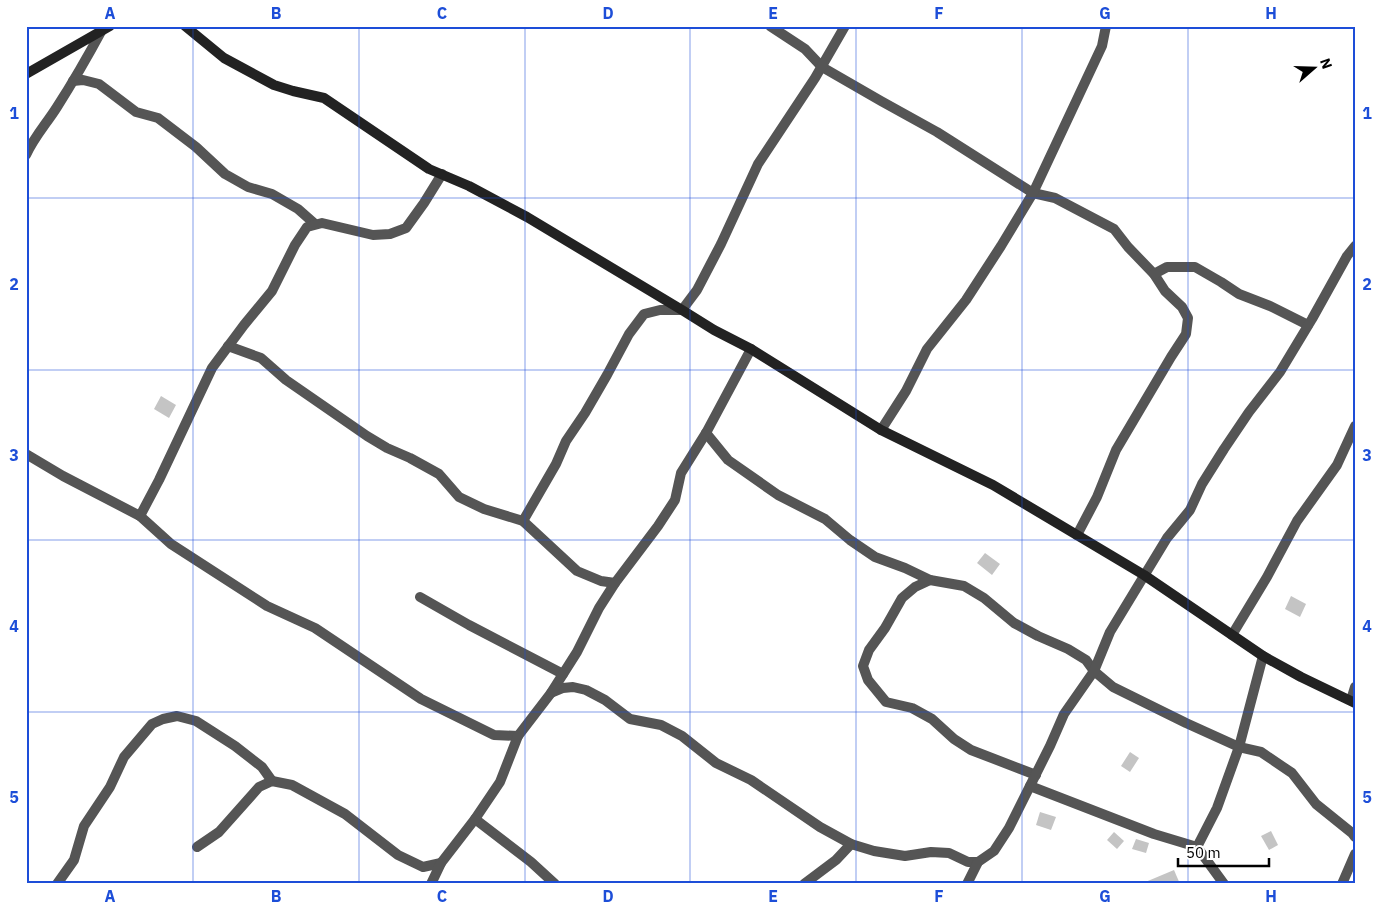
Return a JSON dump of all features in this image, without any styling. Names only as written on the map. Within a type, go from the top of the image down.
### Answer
[{"type":"street","points":[[186,26],[224,58],[274,85],[324,98],[429,169],[469,186],[527,217],[714,330],[751,349],[881,430],[994,485],[1144,576],[1263,656],[1353,702],[1355,687]]},
{"type":"street","points":[[770,26],[805,49],[822,66],[937,132],[1033,193],[1055,198],[1114,229],[1154,274],[1165,291],[1182,307],[1188,318],[1186,334],[1116,450],[1097,497],[1078,535]]},
{"type":"street","points":[[682,310],[701,282],[758,164],[822,66],[845,26]]},
{"type":"street","points":[[881,430],[906,391],[927,349],[966,300],[1033,193],[1102,46],[1106,26]]},
{"type":"street","points":[[26,74],[83,43],[106,28]]},
{"type":"street","points":[[26,155],[31,144],[56,109],[106,28]]},
{"type":"street","points":[[73,81],[83,80],[99,84],[136,112],[158,118],[225,174],[248,187],[272,194],[298,209],[315,224]]},
{"type":"street","points":[[140,516],[212,368],[272,290],[295,245],[307,227],[322,222],[373,235],[390,234],[406,228],[442,174]]},
{"type":"street","points":[[967,884],[978,862],[994,852],[1010,828],[1064,714],[1094,671],[1110,632],[1167,538],[1190,510],[1202,484],[1249,412],[1280,372],[1347,256],[1355,246]]},
{"type":"street","points":[[1154,274],[1167,267],[1195,267],[1239,294],[1270,306],[1308,325]]},
{"type":"street","points":[[523,521],[556,464],[566,441],[585,413],[629,334],[644,314],[660,310],[682,310]]},
{"type":"street","points":[[228,346],[260,358],[286,380],[367,436],[439,474],[459,497],[484,509],[523,521],[577,571],[600,580],[615,583]]},
{"type":"street","points":[[431,884],[441,863],[475,819],[500,782],[518,736],[552,693],[577,652],[599,608],[675,500],[681,473],[706,433],[751,349]]},
{"type":"street","points":[[1232,635],[1268,577],[1297,521],[1337,465],[1355,426]]},
{"type":"street","points":[[706,433],[728,460],[778,495],[825,519],[850,540],[875,557],[930,580],[964,586],[984,598],[1014,623],[1068,649],[1086,660],[1094,671],[1113,687],[1239,747],[1261,752],[1292,773],[1316,804],[1355,837]]},
{"type":"street","points":[[26,454],[63,476],[140,516],[171,544],[267,606],[315,628],[421,699],[494,735],[518,736]]},
{"type":"street","points":[[930,580],[915,587],[902,598],[885,628],[869,650],[863,666],[868,680],[886,702],[912,708],[932,719],[954,739],[971,750],[1036,775]]},
{"type":"street","points":[[420,597],[469,626],[563,674]]},
{"type":"street","points":[[1197,847],[1217,808],[1239,747],[1263,656]]},
{"type":"street","points":[[552,693],[563,688],[573,687],[586,690],[606,700],[630,718],[661,724],[682,736],[716,763],[751,780],[820,826],[851,844],[874,851],[905,856],[931,852],[949,853],[968,862],[978,862]]},
{"type":"street","points":[[57,884],[74,860],[84,826],[110,787],[124,757],[152,724],[177,716],[196,721],[236,746],[262,767],[272,781]]},
{"type":"street","points":[[197,847],[219,832],[259,787],[272,781],[292,785],[345,814],[398,855],[423,867],[441,863]]},
{"type":"street","points":[[1030,786],[1154,834],[1197,847],[1224,884]]},
{"type":"street","points":[[475,819],[531,862],[555,884]]},
{"type":"street","points":[[804,884],[836,860],[851,844]]},
{"type":"street","points":[[1342,884],[1355,854]]},
{"type":"building","points":[[161,396],[176,405],[169,418],[154,409]]},
{"type":"building","points":[[985,553],[1000,564],[992,575],[977,563]]},
{"type":"building","points":[[1291,596],[1306,604],[1300,617],[1285,609]]},
{"type":"building","points":[[1130,752],[1139,758],[1130,772],[1121,766]]},
{"type":"building","points":[[1040,812],[1056,817],[1051,830],[1036,825]]},
{"type":"building","points":[[1271,831],[1278,845],[1269,850],[1261,836]]},
{"type":"building","points":[[1114,832],[1124,841],[1117,849],[1107,840]]},
{"type":"building","points":[[1136,839],[1149,843],[1146,853],[1132,849]]},
{"type":"building","points":[[1174,870],[1180,884],[1143,884],[1143,883]]}]
